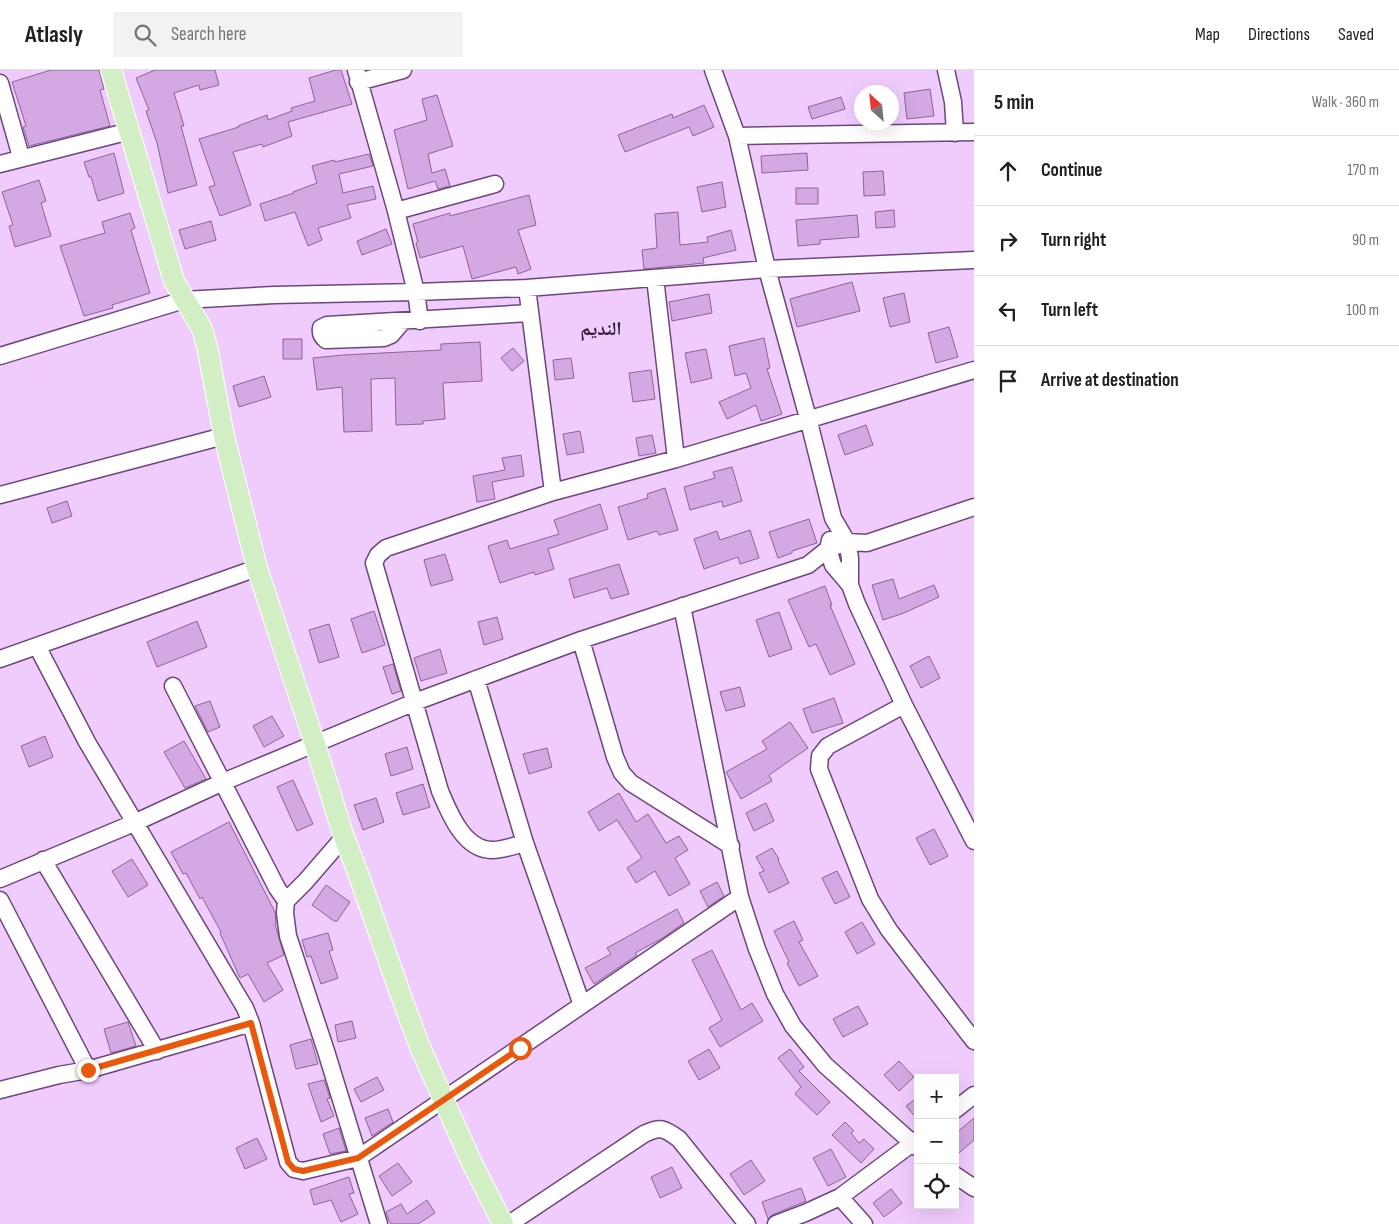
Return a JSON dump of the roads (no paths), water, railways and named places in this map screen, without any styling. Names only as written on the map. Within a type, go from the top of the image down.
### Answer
[{"type":"main road","points":[[111,70],[174,281],[202,329],[224,436],[257,568],[344,837],[400,993],[443,1100],[503,1224]]},
{"type":"street","points":[[403,70],[357,76],[396,211],[416,292],[420,321]]},
{"type":"street","points":[[713,70],[737,136],[766,269],[808,418],[833,518],[846,542],[850,558],[850,585]]},
{"type":"street","points":[[946,70],[953,102],[955,133]]},
{"type":"street","points":[[0,84],[22,158]]},
{"type":"street","points":[[0,164],[130,131]]},
{"type":"street","points":[[737,136],[974,132]]},
{"type":"street","points":[[396,211],[495,184]]},
{"type":"street","points":[[0,356],[184,300],[274,295],[527,288],[766,269],[974,260]]},
{"type":"street","points":[[655,278],[676,459]]},
{"type":"street","points":[[527,288],[553,492]]},
{"type":"street","points":[[403,322],[530,313]]},
{"type":"street","points":[[525,843],[491,850],[477,846],[465,836],[450,814],[440,791],[374,563],[378,555],[386,548],[553,492],[676,459],[808,418],[974,370]]},
{"type":"street","points":[[0,495],[224,436]]},
{"type":"street","points":[[808,564],[832,565],[850,558],[868,543],[974,507]]},
{"type":"street","points":[[833,518],[828,549],[832,565],[850,585],[904,705],[974,842]]},
{"type":"street","points":[[0,879],[134,823],[223,782],[415,702],[581,640],[808,564],[828,549],[846,542],[868,543]]},
{"type":"street","points":[[0,659],[257,568]]},
{"type":"street","points":[[682,606],[740,897],[776,994],[792,1026],[825,1065],[914,1141]]},
{"type":"street","points":[[581,640],[615,757],[622,773],[631,783],[731,846]]},
{"type":"street","points":[[36,646],[87,742],[246,1008],[288,1162],[294,1169],[303,1171],[358,1158],[740,897]]},
{"type":"street","points":[[476,679],[525,843],[582,1005]]},
{"type":"street","points":[[173,686],[277,888],[286,901],[285,913],[288,936],[326,1051],[379,1224]]},
{"type":"street","points":[[904,705],[828,746],[820,756],[819,769],[870,899],[889,930],[974,1041]]},
{"type":"street","points":[[286,901],[344,837]]},
{"type":"street","points":[[43,860],[157,1051]]},
{"type":"street","points":[[0,900],[88,1070]]},
{"type":"street","points":[[0,1090],[59,1075],[88,1070],[251,1023]]},
{"type":"street","points":[[959,1107],[974,1095]]},
{"type":"street","points":[[509,1224],[655,1128],[668,1130],[679,1139],[747,1224]]},
{"type":"street","points":[[776,1224],[840,1197],[914,1144]]},
{"type":"street","points":[[959,1178],[974,1188]]},
{"type":"street","points":[[840,1197],[864,1224]]},
{"type":"district","name":"النديم","points":[[601,329]]}]
